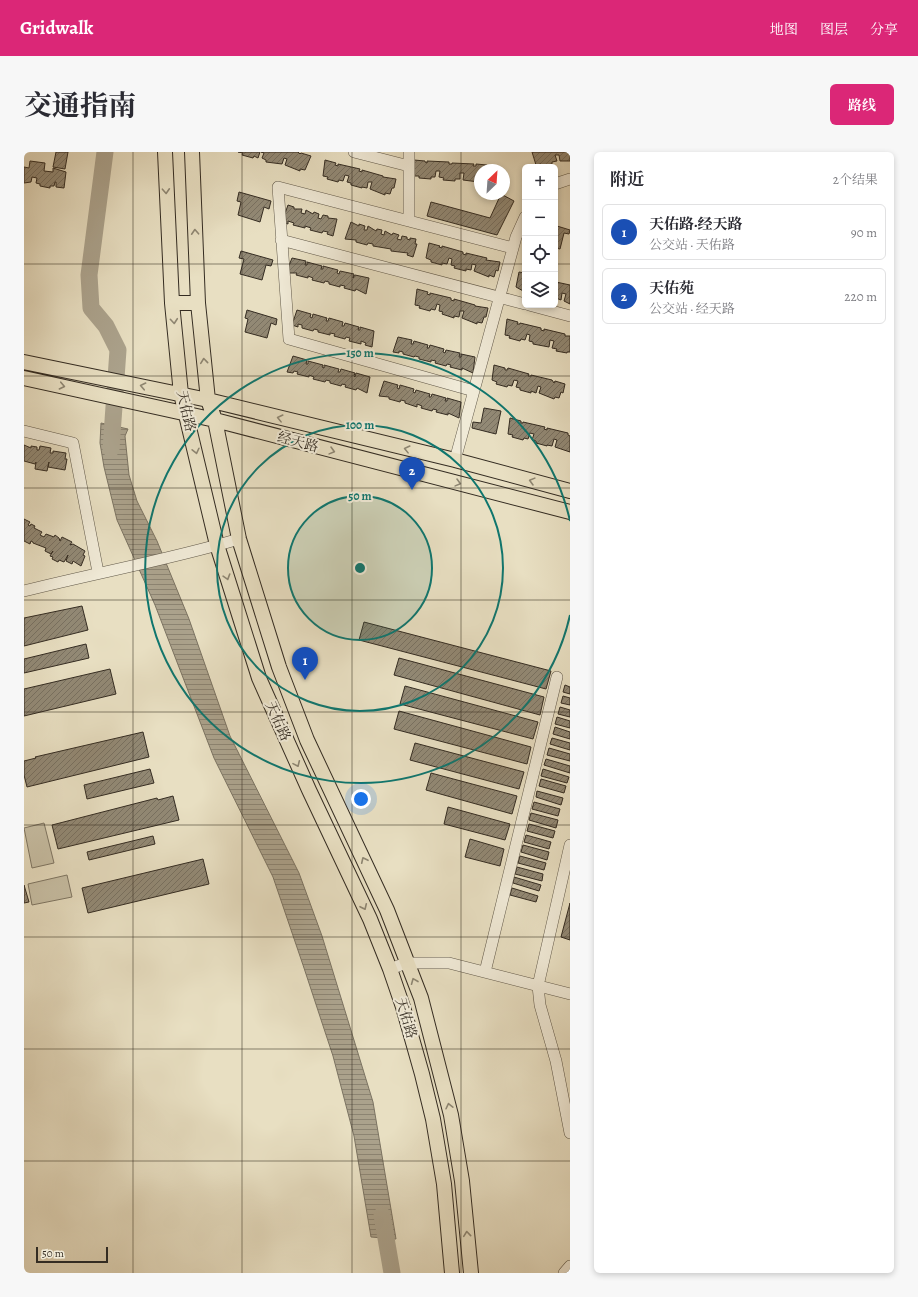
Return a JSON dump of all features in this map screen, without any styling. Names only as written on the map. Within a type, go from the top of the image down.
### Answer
[{"type":"main road","name":"天佑路","points":[[165,152],[172,303],[181,394],[218,545],[259,678],[309,790],[370,919],[390,969],[422,1074],[433,1119],[444,1184],[452,1273]]},
{"type":"main road","name":"天佑路","points":[[192,152],[198,303],[208,400],[215,420],[239,539],[278,667],[302,726],[387,910],[406,963],[421,998],[451,1115],[462,1181],[471,1273]]},
{"type":"main road","points":[[172,303],[198,303]]},
{"type":"main road","name":"经天路","points":[[24,362],[208,400],[455,460],[570,491]]},
{"type":"main road","name":"经天路","points":[[24,378],[215,420],[570,512]]},
{"type":"street","points":[[354,152],[409,166]]},
{"type":"street","points":[[409,152],[409,221]]},
{"type":"street","points":[[558,183],[570,179]]},
{"type":"street","points":[[474,391],[289,339],[278,187],[513,248]]},
{"type":"street","points":[[455,460],[513,248],[522,225]]},
{"type":"street","points":[[281,240],[522,303]]},
{"type":"street","points":[[540,308],[570,316]]},
{"type":"street","points":[[24,431],[73,443],[98,572]]},
{"type":"street","points":[[24,592],[98,572],[179,556],[239,539]]},
{"type":"street","points":[[485,972],[557,677]]},
{"type":"street","points":[[570,845],[538,986],[540,1005],[556,1061],[570,1133]]},
{"type":"street","points":[[390,969],[406,963],[449,963],[570,994]]},
{"type":"street","points":[[564,1273],[570,1266]]},
{"type":"shaded area","points":[[101,423],[128,429],[125,436],[129,475],[137,501],[157,541],[189,619],[230,736],[299,873],[322,936],[373,1102],[396,1239],[371,1237],[354,1136],[333,1056],[303,965],[273,877],[214,758],[155,605],[117,520],[104,467],[100,443]]},
{"type":"shaded area","points":[[44,823],[54,863],[32,868],[24,828]]},
{"type":"shaded area","points":[[67,875],[72,897],[32,905],[28,884]]},
{"type":"building","points":[[56,152],[68,152],[65,169],[53,167]]},
{"type":"building","points":[[238,152],[260,152],[258,158],[254,156],[253,158],[242,155],[243,153]]},
{"type":"building","points":[[261,152],[298,152],[300,154],[311,156],[305,170],[300,169],[300,171],[285,165],[287,159],[284,158],[282,164],[266,162],[266,160],[262,158],[264,153]]},
{"type":"building","points":[[532,152],[570,152],[570,161],[560,161],[559,155],[555,155],[557,161],[552,162],[552,164],[536,164]]},
{"type":"building","points":[[325,160],[336,163],[335,165],[338,166],[338,164],[360,169],[359,171],[362,172],[362,170],[383,177],[396,179],[394,188],[392,188],[390,194],[385,193],[385,195],[370,189],[372,182],[368,182],[367,188],[362,188],[351,185],[351,183],[347,182],[349,176],[345,175],[343,181],[339,180],[338,182],[327,179],[328,177],[323,176]]},
{"type":"building","points":[[414,160],[425,161],[427,163],[427,161],[449,162],[449,164],[474,164],[474,181],[463,180],[464,173],[460,173],[460,179],[455,179],[455,181],[443,180],[444,178],[439,177],[440,171],[436,171],[435,177],[431,177],[431,179],[414,176]]},
{"type":"building","points":[[30,161],[45,163],[44,171],[53,172],[53,168],[66,172],[64,188],[56,187],[56,182],[54,186],[50,186],[50,188],[40,186],[40,184],[36,183],[37,178],[32,177],[31,182],[24,183],[24,167],[29,168]]},
{"type":"building","points":[[239,192],[271,201],[269,209],[264,207],[260,222],[238,215],[241,202],[237,201]]},
{"type":"building","points":[[510,199],[514,201],[497,235],[427,216],[431,202],[490,218],[498,200]]},
{"type":"building","points":[[288,205],[294,207],[294,209],[302,209],[301,213],[305,214],[306,210],[313,214],[314,212],[319,214],[318,218],[321,219],[323,215],[328,216],[328,218],[337,219],[333,236],[327,234],[328,232],[323,231],[322,233],[310,230],[311,228],[305,226],[305,228],[293,225],[294,223],[288,221],[288,224],[282,222]]},
{"type":"building","points":[[351,222],[359,226],[359,224],[365,226],[364,230],[367,230],[368,226],[376,231],[377,229],[382,230],[381,234],[384,235],[385,231],[392,235],[393,233],[399,235],[397,239],[401,240],[402,236],[407,237],[407,239],[410,240],[410,238],[416,239],[415,244],[417,244],[413,257],[407,255],[408,253],[391,251],[391,249],[373,246],[373,244],[368,243],[367,245],[356,242],[356,240],[345,239]]},
{"type":"building","points":[[558,226],[570,230],[569,234],[564,233],[560,249],[558,248]]},
{"type":"building","points":[[429,243],[442,248],[442,246],[463,252],[463,254],[466,255],[466,253],[487,258],[486,260],[500,262],[498,271],[496,270],[494,277],[489,275],[489,277],[474,271],[476,265],[472,264],[471,270],[466,269],[466,271],[454,268],[455,266],[451,265],[452,259],[449,258],[447,264],[442,263],[442,265],[431,262],[431,260],[426,258]]},
{"type":"building","points":[[241,251],[273,260],[271,266],[266,265],[262,280],[240,274],[244,259],[239,258]]},
{"type":"building","points":[[292,258],[306,261],[305,265],[307,265],[307,262],[322,266],[321,269],[323,269],[323,266],[338,270],[337,273],[339,274],[340,271],[354,274],[353,278],[355,275],[369,278],[366,294],[356,289],[355,291],[344,288],[345,286],[340,285],[340,287],[329,284],[329,282],[325,281],[324,283],[312,280],[313,278],[308,276],[308,278],[296,275],[297,273],[286,273]]},
{"type":"building","points":[[519,272],[522,272],[522,290],[516,287]]},
{"type":"building","points":[[558,282],[570,285],[570,304],[564,301],[566,294],[562,293],[561,300],[558,299]]},
{"type":"building","points":[[417,289],[428,292],[427,294],[430,295],[430,293],[451,298],[451,300],[454,301],[454,299],[475,306],[488,308],[486,317],[484,317],[482,323],[477,322],[477,324],[462,318],[464,311],[460,311],[459,317],[454,316],[454,318],[442,314],[443,312],[439,311],[440,305],[437,304],[435,310],[431,309],[430,311],[419,308],[420,306],[415,305]]},
{"type":"building","points":[[247,310],[277,319],[276,325],[271,323],[267,338],[245,332],[248,319],[245,318]]},
{"type":"building","points":[[297,310],[311,314],[310,317],[312,318],[313,314],[327,318],[326,321],[328,321],[329,318],[343,322],[342,326],[344,326],[345,323],[359,327],[358,330],[360,330],[360,327],[374,331],[372,347],[365,345],[366,343],[361,341],[361,344],[349,341],[350,338],[346,337],[345,339],[334,336],[335,334],[330,333],[330,335],[318,332],[318,330],[314,329],[313,331],[302,328],[302,325],[298,324],[298,327],[292,325]]},
{"type":"building","points":[[507,319],[518,322],[517,324],[520,323],[541,328],[541,330],[544,331],[544,329],[565,334],[565,336],[570,336],[570,352],[567,353],[556,351],[557,349],[552,348],[554,341],[550,340],[549,347],[533,344],[533,342],[529,341],[530,335],[527,334],[525,340],[521,339],[520,341],[509,338],[510,336],[505,335]]},
{"type":"building","points":[[398,337],[412,340],[411,344],[413,344],[414,341],[428,345],[427,348],[429,348],[430,345],[444,349],[443,352],[445,353],[446,350],[460,353],[459,357],[461,357],[461,354],[475,357],[473,373],[462,368],[462,370],[450,367],[451,365],[447,364],[446,366],[435,363],[436,361],[431,360],[431,362],[419,359],[419,357],[403,354],[403,352],[393,352]]},
{"type":"building","points":[[293,356],[307,360],[306,364],[308,364],[308,361],[323,365],[322,367],[324,368],[324,365],[339,369],[338,372],[340,372],[341,369],[355,373],[355,377],[356,373],[370,377],[367,393],[357,388],[356,390],[345,387],[346,385],[342,384],[341,386],[330,383],[330,381],[326,380],[325,382],[313,379],[314,377],[309,375],[309,377],[297,374],[298,372],[287,372]]},
{"type":"building","points":[[494,365],[505,368],[505,370],[508,368],[529,374],[528,376],[531,375],[552,380],[554,383],[555,381],[565,384],[563,393],[561,392],[559,398],[555,397],[554,399],[539,393],[541,387],[538,386],[536,393],[531,391],[531,393],[520,390],[520,388],[516,387],[518,381],[514,380],[512,386],[508,385],[507,387],[496,384],[497,382],[492,380]]},
{"type":"building","points":[[384,381],[398,385],[397,388],[399,389],[400,385],[414,389],[413,392],[415,393],[416,390],[430,394],[429,397],[431,397],[432,394],[446,398],[445,401],[447,401],[447,398],[461,402],[459,418],[448,413],[448,415],[436,412],[437,410],[433,409],[432,411],[421,408],[422,406],[417,404],[417,407],[405,403],[405,401],[401,400],[400,402],[389,399],[389,397],[379,396]]},
{"type":"building","points":[[484,408],[501,411],[496,434],[472,428],[473,422],[481,423]]},
{"type":"building","points":[[510,418],[521,421],[521,423],[523,422],[545,427],[544,429],[547,430],[547,428],[568,433],[570,436],[570,452],[555,447],[557,440],[554,439],[552,446],[547,446],[536,443],[536,441],[532,440],[534,434],[530,433],[528,439],[524,438],[523,440],[512,437],[513,435],[508,434]]},
{"type":"building","points":[[24,445],[31,448],[31,446],[37,447],[37,450],[39,450],[40,446],[51,448],[50,453],[53,453],[53,451],[66,453],[65,459],[67,459],[65,470],[48,467],[49,462],[47,471],[35,469],[36,462],[35,464],[24,461]]},
{"type":"building","points":[[24,519],[30,522],[28,525],[30,526],[31,524],[35,526],[34,528],[42,532],[40,535],[44,537],[46,534],[54,537],[55,535],[60,541],[62,537],[72,542],[70,545],[73,544],[85,551],[83,555],[85,556],[81,566],[73,561],[72,564],[66,561],[68,555],[64,562],[59,560],[58,562],[50,556],[53,551],[51,554],[45,551],[46,548],[31,541],[30,544],[24,541]]},
{"type":"building","points":[[82,606],[88,630],[24,646],[24,618]]},
{"type":"building","points":[[364,622],[551,671],[546,689],[359,640]]},
{"type":"building","points":[[86,644],[89,658],[24,673],[24,659]]},
{"type":"building","points":[[399,658],[544,697],[540,715],[394,675]]},
{"type":"building","points":[[110,669],[116,694],[24,716],[24,689]]},
{"type":"building","points":[[565,685],[570,687],[570,694],[563,692]]},
{"type":"building","points":[[405,686],[538,722],[533,739],[400,704]]},
{"type":"building","points":[[563,696],[570,698],[570,705],[561,703]]},
{"type":"building","points":[[560,707],[570,710],[570,717],[558,714]]},
{"type":"building","points":[[399,711],[531,747],[527,764],[394,729]]},
{"type":"building","points":[[557,717],[570,721],[570,728],[555,724]]},
{"type":"building","points":[[555,727],[570,732],[570,739],[553,734]]},
{"type":"building","points":[[143,732],[149,757],[27,787],[24,775],[24,761],[36,758],[35,757]]},
{"type":"building","points":[[552,738],[570,743],[570,750],[550,744]]},
{"type":"building","points":[[415,743],[524,772],[519,789],[410,760]]},
{"type":"building","points":[[549,748],[570,754],[570,761],[547,755]]},
{"type":"building","points":[[546,759],[570,766],[570,773],[544,765]]},
{"type":"building","points":[[150,769],[154,783],[87,799],[84,785]]},
{"type":"building","points":[[543,769],[569,777],[567,783],[541,776]]},
{"type":"building","points":[[431,773],[517,796],[512,814],[426,790]]},
{"type":"building","points":[[541,779],[566,786],[564,793],[539,786]]},
{"type":"building","points":[[537,791],[563,798],[561,805],[536,797]]},
{"type":"building","points":[[173,796],[179,820],[58,849],[52,825],[157,798],[158,800]]},
{"type":"building","points":[[534,802],[560,809],[558,816],[532,809]]},
{"type":"building","points":[[448,807],[510,824],[505,840],[444,824]]},
{"type":"building","points":[[531,813],[558,820],[556,828],[529,820]]},
{"type":"building","points":[[529,824],[555,831],[553,838],[527,831]]},
{"type":"building","points":[[526,835],[551,842],[549,849],[524,842]]},
{"type":"building","points":[[153,836],[155,844],[89,860],[87,852]]},
{"type":"building","points":[[470,839],[504,849],[500,866],[465,857]]},
{"type":"building","points":[[523,845],[549,852],[547,860],[521,852]]},
{"type":"building","points":[[520,856],[546,863],[544,870],[518,863]]},
{"type":"building","points":[[203,859],[209,884],[88,913],[82,888]]},
{"type":"building","points":[[517,867],[543,874],[542,881],[515,874]]},
{"type":"building","points":[[514,877],[541,885],[539,891],[513,883]]},
{"type":"building","points":[[24,885],[29,902],[24,903]]},
{"type":"building","points":[[512,888],[538,896],[536,902],[510,895]]},
{"type":"building","points":[[570,903],[570,940],[561,937]]},
{"type":"waterway","points":[[105,152],[89,275],[91,308],[106,326],[118,350],[111,449]]},
{"type":"waterway","points":[[382,1215],[392,1273]]},
{"type":"place","name":"天佑苑","points":[[412,490]]},
{"type":"place","name":"天佑路·经天路","points":[[305,680]]}]
